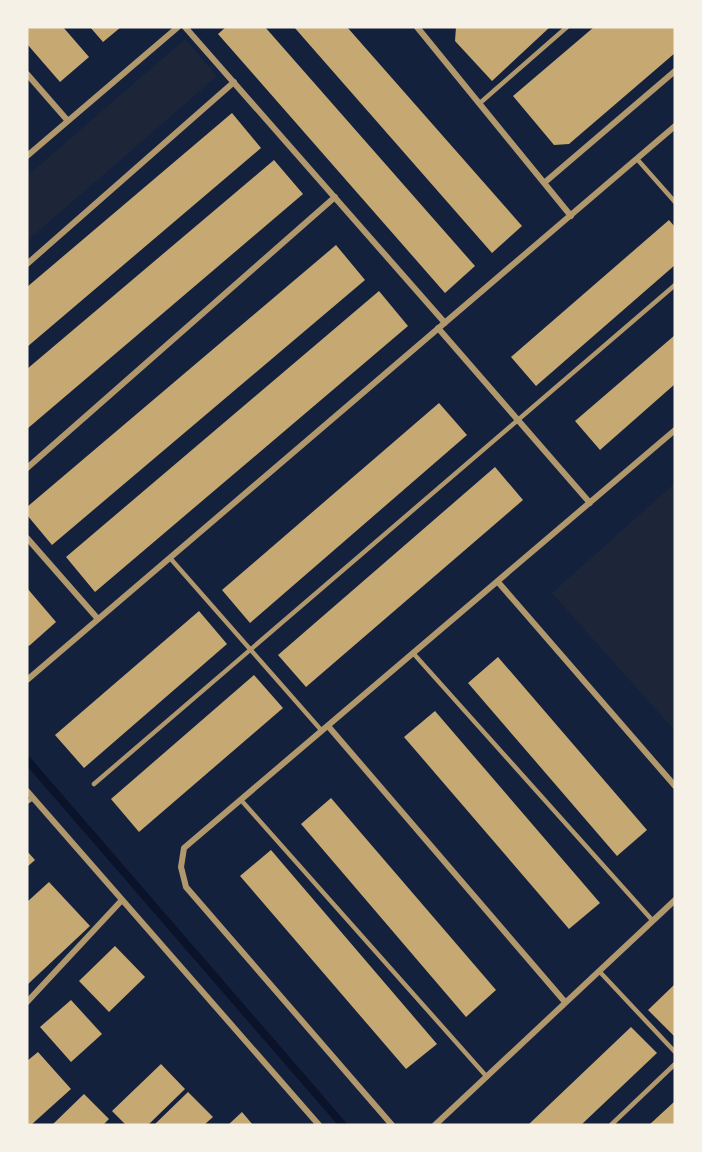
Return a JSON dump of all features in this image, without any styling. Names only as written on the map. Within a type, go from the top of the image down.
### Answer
[{"type":"street","points":[[27,156],[178,27]]},
{"type":"street","points":[[185,27],[445,322]]},
{"type":"street","points":[[417,27],[571,216]]},
{"type":"street","points":[[544,183],[675,71]]},
{"type":"street","points":[[27,74],[68,121]]},
{"type":"street","points":[[27,264],[234,82]]},
{"type":"street","points":[[27,680],[675,126]]},
{"type":"street","points":[[27,468],[335,197]]},
{"type":"street","points":[[438,328],[590,502]]},
{"type":"street","points":[[392,1125],[186,887],[180,867],[184,849],[675,430]]},
{"type":"street","points":[[27,538],[98,620]]},
{"type":"street","points":[[498,582],[675,786]]},
{"type":"street","points":[[325,729],[565,1002]]},
{"type":"street","points":[[27,791],[30,800],[122,900],[319,1125]]},
{"type":"street","points":[[27,1002],[122,900]]},
{"type":"street","points":[[435,1125],[675,900]]},
{"type":"lane","points":[[480,103],[567,27]]},
{"type":"lane","points":[[637,159],[675,202]]},
{"type":"lane","points":[[94,784],[675,285]]},
{"type":"lane","points":[[170,558],[250,650],[325,729]]},
{"type":"lane","points":[[413,653],[653,921]]},
{"type":"lane","points":[[241,800],[487,1077]]},
{"type":"lane","points":[[599,971],[675,1052]]},
{"type":"lane","points":[[611,1125],[675,1064]]},
{"type":"shaded area","points":[[185,39],[217,76],[27,241],[27,176]]},
{"type":"shaded area","points":[[675,483],[675,731],[552,593]]},
{"type":"building","points":[[27,27],[63,27],[89,57],[60,82],[27,44]]},
{"type":"building","points":[[90,27],[121,27],[103,42]]},
{"type":"building","points":[[226,27],[265,27],[475,266],[445,293],[218,34]]},
{"type":"building","points":[[294,27],[347,27],[522,226],[492,253]]},
{"type":"building","points":[[456,27],[550,27],[492,81],[455,41]]},
{"type":"building","points":[[594,27],[675,27],[675,53],[569,144],[554,145],[513,96]]},
{"type":"building","points":[[232,113],[261,148],[27,347],[27,287]]},
{"type":"building","points":[[274,160],[303,194],[27,429],[27,369]]},
{"type":"building","points":[[669,220],[675,227],[675,265],[536,386],[511,357]]},
{"type":"building","points":[[336,245],[365,280],[52,545],[27,515],[27,507]]},
{"type":"building","points":[[379,291],[408,326],[95,592],[66,557]]},
{"type":"building","points":[[675,335],[675,384],[600,450],[575,421]]},
{"type":"building","points":[[439,403],[467,435],[250,623],[222,590]]},
{"type":"building","points":[[495,467],[523,500],[306,687],[278,655]]},
{"type":"building","points":[[27,588],[56,622],[29,646],[27,644]]},
{"type":"building","points":[[199,611],[227,644],[84,768],[55,735]]},
{"type":"building","points":[[498,657],[647,830],[617,856],[468,683]]},
{"type":"building","points":[[254,675],[283,708],[139,832],[111,799]]},
{"type":"building","points":[[435,711],[600,903],[569,929],[404,737]]},
{"type":"building","points":[[331,798],[496,990],[466,1017],[301,824]]},
{"type":"building","points":[[271,850],[437,1044],[406,1069],[240,876]]},
{"type":"building","points":[[27,851],[35,860],[27,867]]},
{"type":"building","points":[[49,882],[90,926],[27,985],[27,902]]},
{"type":"building","points":[[115,946],[145,977],[109,1012],[79,981]]},
{"type":"building","points":[[675,984],[675,1037],[648,1010]]},
{"type":"building","points":[[71,1000],[102,1034],[71,1062],[40,1027]]},
{"type":"building","points":[[631,1027],[657,1053],[581,1125],[528,1125]]},
{"type":"building","points":[[38,1052],[71,1089],[31,1125],[27,1125],[27,1061]]},
{"type":"building","points":[[161,1064],[185,1089],[148,1125],[126,1125],[112,1111]]},
{"type":"building","points":[[188,1092],[213,1117],[204,1125],[154,1125]]},
{"type":"building","points":[[84,1094],[109,1119],[103,1125],[52,1125]]},
{"type":"building","points":[[675,1101],[675,1125],[649,1125]]},
{"type":"building","points":[[242,1112],[253,1125],[228,1125]]},
{"type":"waterway","points":[[27,760],[343,1125]]}]
